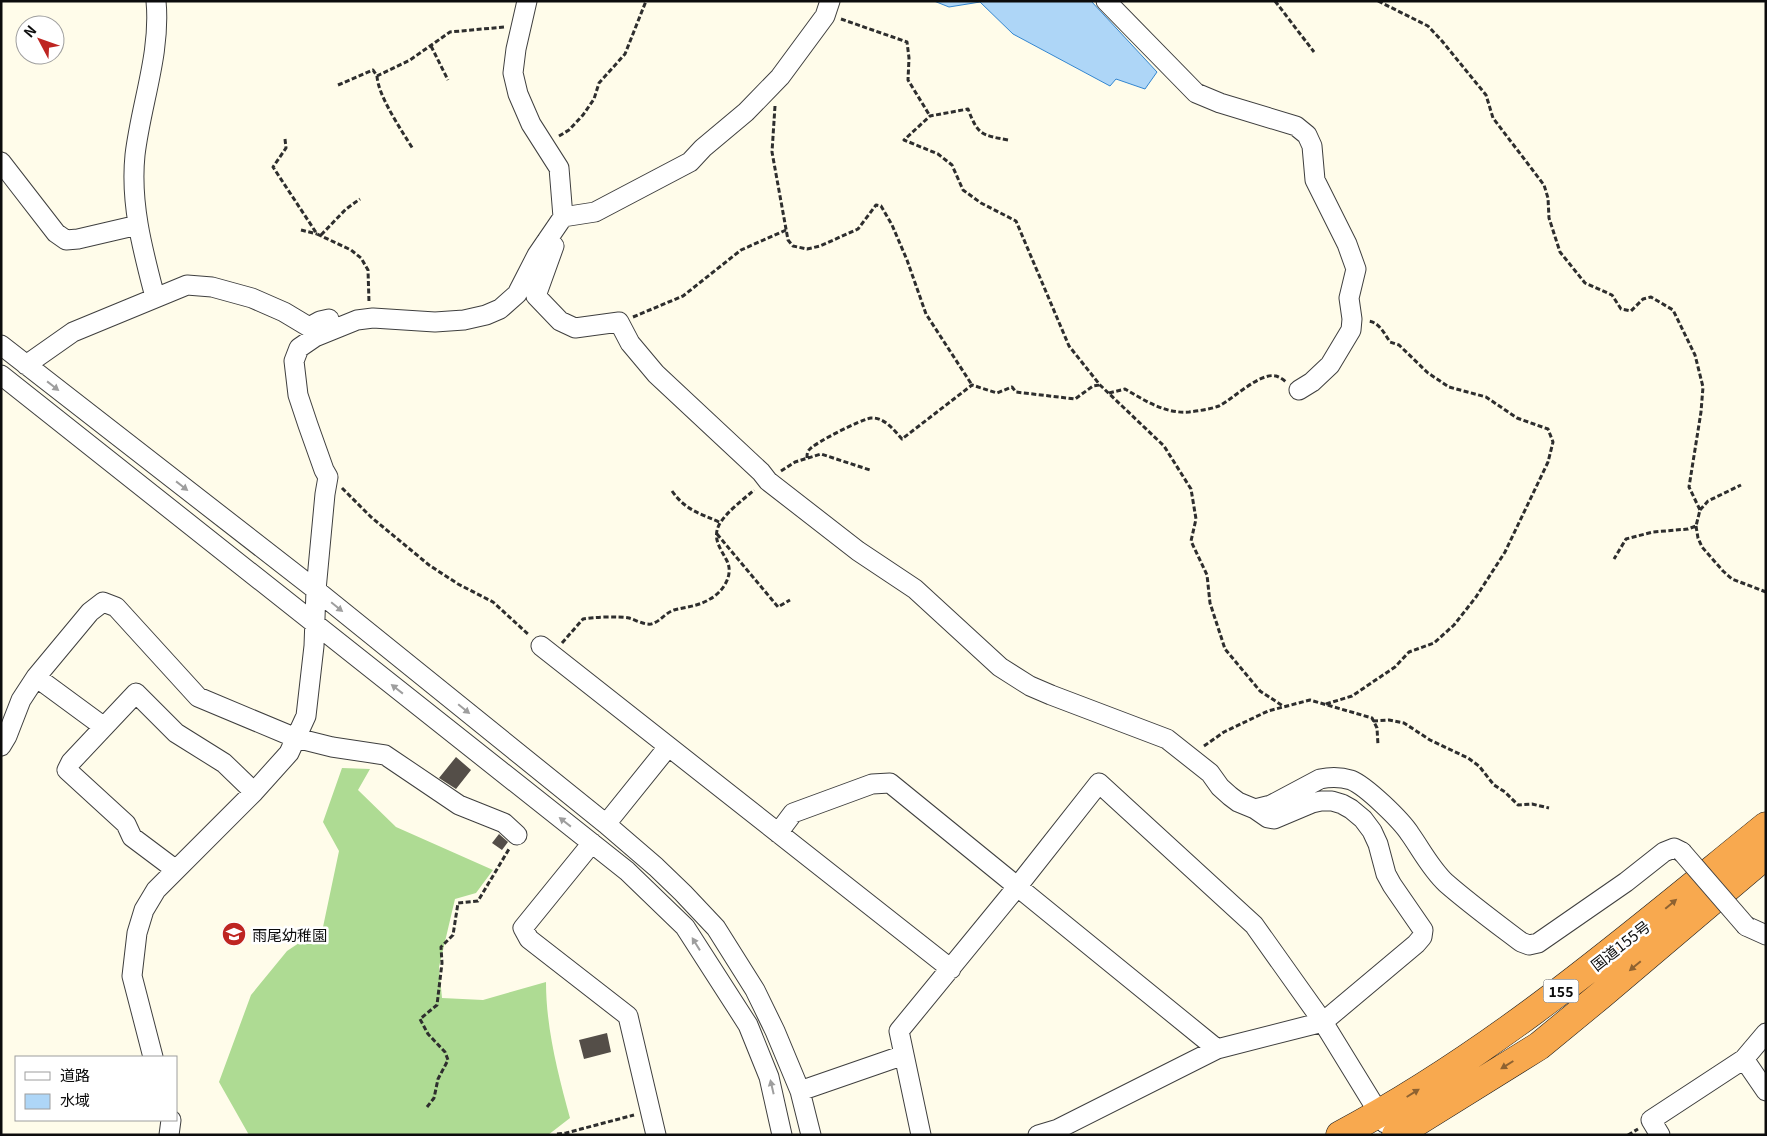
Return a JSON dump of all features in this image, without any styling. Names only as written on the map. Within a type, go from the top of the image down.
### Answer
[{"type":"highway","name":"国道155号","points":[[1389,1128],[1481,1049],[1634,934],[1766,826]]},
{"type":"highway","name":"国道155号","points":[[1340,1135],[1389,1128],[1538,1046],[1766,855]]},
{"type":"street","points":[[154,297],[138,225],[135,201],[135,156],[151,64],[157,13],[156,1]]},
{"type":"street","points":[[26,365],[73,332],[187,285],[212,287],[252,298],[284,312],[309,327],[320,321],[371,314],[407,322],[454,321],[486,315],[500,309],[517,294],[537,255],[563,217],[559,168],[531,124],[518,94],[512,73],[526,1]]},
{"type":"street","points":[[1106,1],[1196,93],[1220,103],[1296,126],[1307,135],[1312,146],[1315,180],[1347,244],[1354,262],[1354,277],[1349,298],[1352,319],[1351,330],[1330,365],[1312,382],[1299,390]]},
{"type":"street","points":[[563,217],[594,212],[690,162],[702,148],[746,112],[774,83],[828,7]]},
{"type":"street","points":[[1,162],[56,233],[66,240],[138,225]]},
{"type":"street","points":[[548,239],[554,246],[536,296],[560,321],[575,328],[619,322],[630,342],[656,374],[761,472],[768,481],[858,551],[915,589],[1000,667],[1030,686],[1161,736],[1176,745],[1210,773],[1220,787],[1230,796],[1268,818],[1274,819],[1312,803],[1332,801],[1351,809],[1363,819],[1372,831],[1378,844],[1386,874],[1423,930],[1422,937],[1416,944],[1323,1022],[1217,1049],[1058,1129],[1038,1135]]},
{"type":"street","points":[[153,1056],[132,976],[137,933],[144,910],[156,890],[254,792],[289,753],[306,716],[315,624],[316,590],[328,476],[300,402],[294,361],[299,348],[315,337],[371,314]]},
{"type":"street","points":[[1,345],[316,590],[606,824],[656,867],[716,928],[755,990],[775,1031],[800,1091],[811,1135]]},
{"type":"street","points":[[1,375],[627,871],[685,927],[748,1026],[769,1078],[782,1135]]},
{"type":"street","points":[[1,746],[8,736],[8,718],[36,677],[90,612],[103,602],[116,608],[198,697],[296,738],[332,747],[385,755],[459,805],[504,823],[517,835]]},
{"type":"street","points":[[546,650],[951,969]]},
{"type":"street","points":[[36,677],[104,727]]},
{"type":"street","points":[[176,870],[132,837],[126,824],[67,770],[71,762],[136,693],[176,733],[224,763],[254,792]]},
{"type":"street","points":[[606,824],[668,747]]},
{"type":"street","points":[[1255,809],[1271,805],[1320,779],[1329,777],[1351,781],[1361,787],[1400,821],[1422,855],[1446,882],[1521,942],[1529,945],[1538,943],[1626,882],[1664,852],[1674,848],[1682,852],[1746,926],[1766,936]]},
{"type":"street","points":[[778,833],[793,813],[872,784],[890,783],[1217,1049]]},
{"type":"street","points":[[921,1135],[899,1031],[930,991],[951,969],[1017,888],[1099,783],[1254,925],[1323,1022],[1389,1128]]},
{"type":"street","points":[[592,843],[523,928],[529,939],[628,1016],[656,1135]]},
{"type":"street","points":[[1660,1135],[1651,1120],[1744,1059],[1766,1033]]},
{"type":"street","points":[[800,1091],[904,1055]]},
{"type":"street","points":[[1744,1059],[1766,1092]]},
{"type":"street","points":[[169,1135],[170,1121]]},
{"type":"path","points":[[545,146],[569,130],[584,115],[594,99],[599,83],[625,54],[646,1]]},
{"type":"path","points":[[1275,1],[1314,52]]},
{"type":"path","points":[[1378,1],[1428,26],[1486,94],[1493,118],[1544,185],[1548,198],[1548,218],[1560,252],[1585,284],[1612,295],[1621,309],[1631,310],[1643,299],[1652,297],[1672,310],[1695,355],[1703,387],[1689,487],[1700,510]]},
{"type":"path","points":[[828,7],[906,42],[909,58],[908,80],[930,116]]},
{"type":"path","points":[[377,76],[410,60],[450,32],[505,27],[520,31]]},
{"type":"path","points":[[430,46],[448,80]]},
{"type":"path","points":[[338,85],[373,70],[391,112],[413,149]]},
{"type":"path","points":[[774,83],[776,87],[772,152],[788,240],[794,246],[807,249],[820,246],[858,229],[876,205],[881,206],[892,225],[907,260],[926,314],[972,385],[997,393],[1012,388],[1016,392],[1074,399],[1093,386],[1100,384]]},
{"type":"path","points":[[1008,140],[985,135],[975,127],[968,109],[930,116],[904,140],[938,154],[952,165],[963,190],[981,203],[1016,221],[1069,346],[1108,393],[1164,446],[1191,489],[1196,518],[1191,541],[1207,575],[1210,603],[1225,649],[1260,691],[1283,706]]},
{"type":"path","points":[[286,138],[286,148],[273,167],[317,234]]},
{"type":"path","points":[[321,236],[346,209],[360,200]]},
{"type":"path","points":[[301,230],[317,234],[351,250],[361,258],[368,270],[371,314]]},
{"type":"path","points":[[619,322],[683,296],[741,250],[786,230]]},
{"type":"path","points":[[1326,704],[1352,696],[1395,667],[1409,652],[1434,643],[1454,625],[1476,597],[1505,552],[1548,462],[1553,442],[1548,429],[1517,418],[1486,397],[1449,387],[1428,372],[1399,345],[1390,342],[1381,328],[1372,321],[1352,319]]},
{"type":"path","points":[[1108,393],[1125,389],[1154,405],[1169,410],[1188,412],[1219,406],[1248,385],[1267,377],[1276,376],[1299,390]]},
{"type":"path","points":[[807,458],[809,450],[834,433],[871,418],[886,422],[902,439],[972,385]]},
{"type":"path","points":[[328,476],[371,517],[429,564],[458,584],[493,602],[546,650],[583,619],[617,617],[631,618],[647,624],[654,624],[672,611],[688,608],[712,599],[730,576],[728,562],[719,548],[717,534],[719,525],[762,483],[768,481],[790,465],[821,454],[870,470]]},
{"type":"path","points":[[1741,485],[1708,501],[1700,510],[1696,526],[1698,538],[1702,546],[1732,579],[1766,592]]},
{"type":"path","points":[[672,492],[689,509],[721,523]]},
{"type":"path","points":[[1614,559],[1626,539],[1653,532],[1688,529],[1696,526]]},
{"type":"path","points":[[717,534],[778,607],[790,600]]},
{"type":"path","points":[[1190,757],[1224,732],[1268,711],[1310,700],[1372,718],[1377,728],[1378,745]]},
{"type":"path","points":[[1374,721],[1389,720],[1404,723],[1430,740],[1468,758],[1479,766],[1494,785],[1505,792],[1518,805],[1532,804],[1550,808]]},
{"type":"path","points":[[426,1106],[434,1098],[438,1079],[448,1060],[445,1052],[428,1034],[420,1019],[436,1005],[442,963],[441,947],[452,935],[458,903],[478,901],[517,835]]},
{"type":"path","points":[[557,1134],[650,1110]]},
{"type":"green space","points":[[342,768],[370,769],[358,790],[396,827],[493,870],[476,893],[455,899],[439,967],[442,998],[483,1000],[546,982],[550,1034],[570,1118],[548,1135],[249,1135],[219,1082],[251,995],[287,951],[323,927],[339,851],[323,822]]},
{"type":"water","points":[[934,1],[1091,1],[1157,72],[1145,89],[1116,79],[1110,86],[1013,34],[980,2],[949,7]]},
{"type":"building","points":[[456,757],[471,770],[456,789],[439,778]]},
{"type":"building","points":[[499,834],[508,842],[502,850],[492,843]]},
{"type":"building","points":[[607,1033],[611,1052],[584,1059],[579,1040]]},
{"type":"place","name":"雨尾幼稚園","points":[[234,934]]}]
